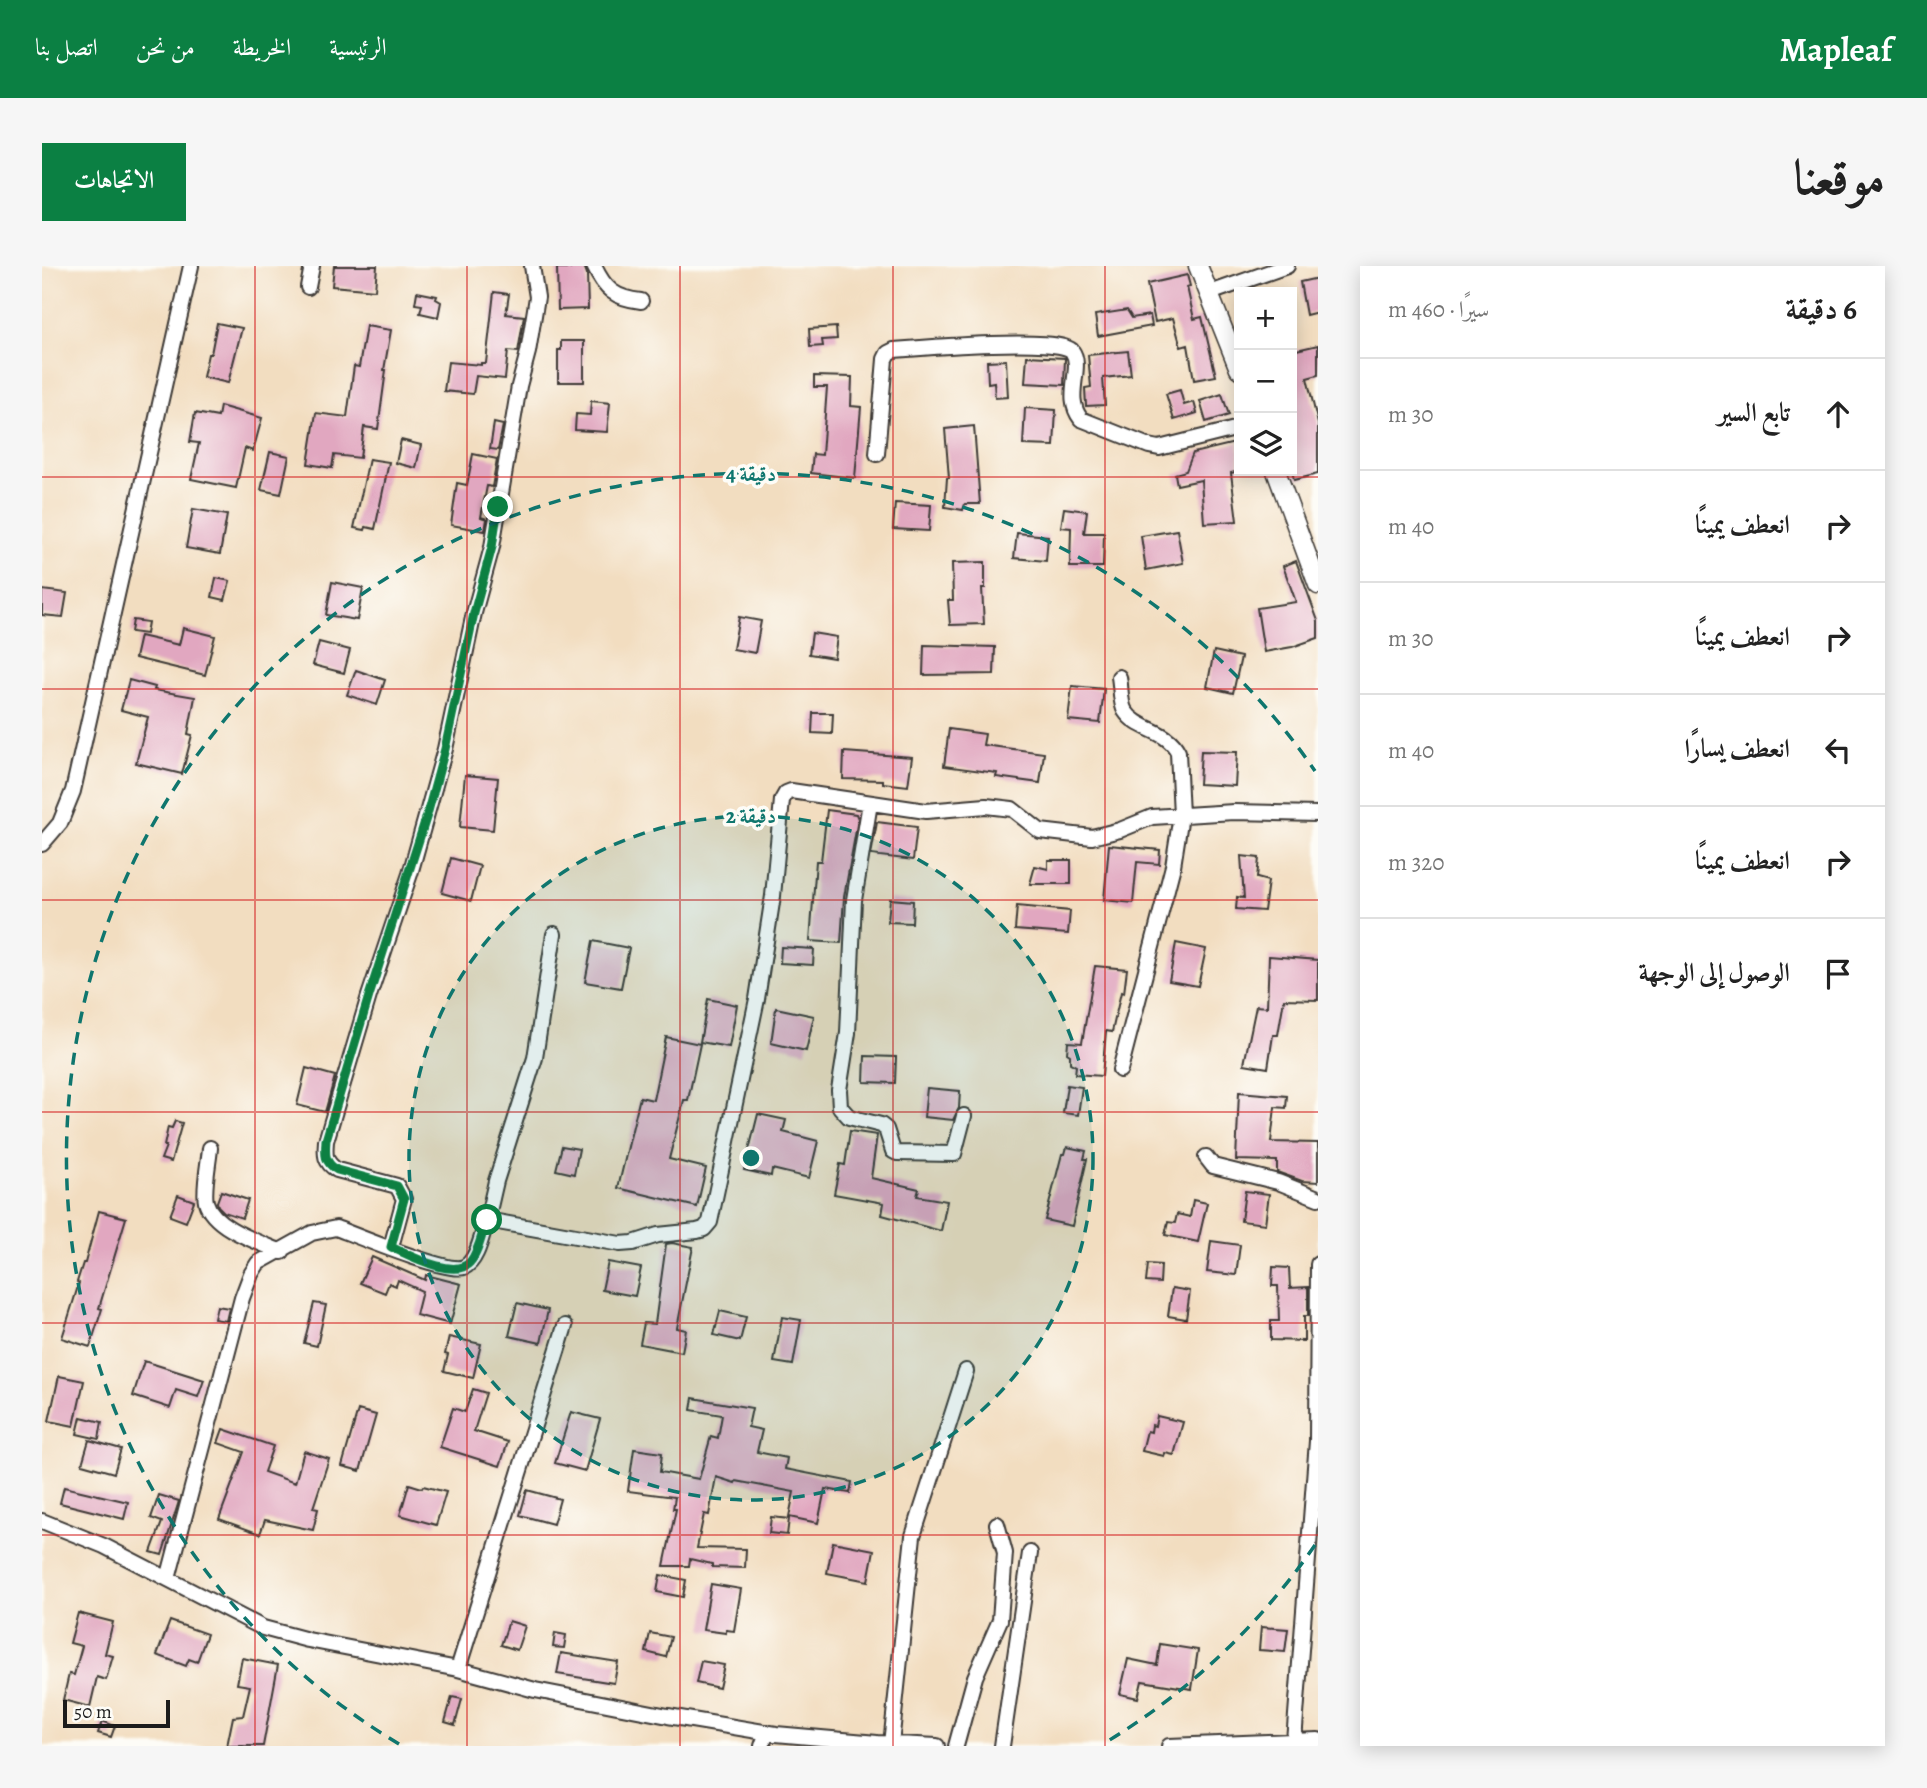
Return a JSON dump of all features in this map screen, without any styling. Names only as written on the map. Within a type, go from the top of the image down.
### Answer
[{"type":"street","points":[[42,844],[60,823],[73,791],[191,266]]},
{"type":"street","points":[[309,287],[312,266]]},
{"type":"street","points":[[391,1247],[404,1199],[402,1192],[397,1186],[329,1166],[325,1158],[326,1140],[413,862],[445,749],[474,613],[492,547],[519,386],[528,352],[537,297],[532,266]]},
{"type":"street","points":[[594,266],[603,283],[621,299],[641,301]]},
{"type":"street","points":[[1198,266],[1234,356]]},
{"type":"street","points":[[1210,293],[1287,266]]},
{"type":"street","points":[[877,454],[885,359],[888,353],[906,349],[1020,343],[1065,346],[1072,351],[1075,359],[1074,411],[1081,419],[1159,448],[1234,429]]},
{"type":"street","points":[[1278,476],[1318,584]]},
{"type":"street","points":[[1119,677],[1124,709],[1134,720],[1174,743],[1178,752],[1181,815],[1173,866],[1119,1070]]},
{"type":"street","points":[[487,1220],[620,1244],[705,1228],[710,1222],[757,999],[773,896],[782,800],[786,793],[791,791],[926,811],[986,806],[1012,808],[1040,831],[1092,837],[1120,830],[1152,817],[1234,812],[1318,814]]},
{"type":"street","points":[[870,803],[854,900],[848,1033],[839,1090],[840,1107],[849,1117],[881,1125],[886,1129],[892,1151],[897,1153],[954,1154],[964,1116]]},
{"type":"street","points":[[168,1579],[242,1298],[258,1263],[312,1233],[336,1228],[429,1263],[455,1269],[464,1267],[472,1260],[487,1220],[496,1181],[535,1058],[554,934]]},
{"type":"street","points":[[211,1147],[205,1201],[214,1218],[244,1236],[282,1251]]},
{"type":"street","points":[[1206,1157],[1213,1166],[1278,1182],[1318,1198]]},
{"type":"street","points":[[1294,1741],[1317,1441],[1318,1264]]},
{"type":"street","points":[[458,1669],[565,1326]]},
{"type":"street","points":[[891,1744],[913,1536],[966,1371]]},
{"type":"street","points":[[42,1522],[104,1546],[263,1628],[308,1640],[458,1669],[535,1690],[765,1739],[936,1746]]},
{"type":"street","points":[[956,1746],[975,1677],[1000,1620],[1005,1553],[997,1524]]},
{"type":"street","points":[[1002,1746],[1030,1553]]},
{"type":"street","points":[[1169,1746],[1318,1740]]},
{"type":"building","points":[[334,266],[377,266],[375,290],[332,286]]},
{"type":"building","points":[[584,266],[587,274],[588,309],[558,310],[557,268]]},
{"type":"building","points":[[1187,275],[1194,319],[1202,317],[1216,376],[1194,380],[1188,345],[1181,347],[1173,318],[1155,322],[1147,284]]},
{"type":"building","points":[[1318,278],[1318,312],[1306,315],[1300,282]]},
{"type":"building","points":[[417,292],[437,296],[436,299],[441,302],[438,317],[420,313],[422,305],[415,304]]},
{"type":"building","points":[[494,292],[509,294],[506,314],[524,316],[518,352],[508,351],[505,379],[476,376],[473,394],[444,391],[448,362],[481,365],[486,363]]},
{"type":"building","points":[[1127,310],[1132,318],[1150,315],[1152,326],[1098,336],[1095,315]]},
{"type":"building","points":[[217,323],[242,328],[228,383],[203,377]]},
{"type":"building","points":[[366,326],[391,330],[378,429],[364,427],[360,458],[334,455],[332,468],[308,464],[316,413],[347,417],[354,366],[359,367]]},
{"type":"building","points":[[836,327],[837,339],[822,340],[823,346],[810,347],[809,329]]},
{"type":"building","points":[[561,341],[584,341],[584,382],[558,382],[558,350],[561,350]]},
{"type":"building","points":[[1318,345],[1318,375],[1307,378],[1318,424],[1318,474],[1294,480],[1293,476],[1297,476],[1297,350]]},
{"type":"building","points":[[1128,351],[1131,375],[1103,378],[1105,405],[1086,406],[1085,388],[1091,387],[1088,355]]},
{"type":"building","points":[[1027,356],[1065,358],[1064,385],[1025,383]]},
{"type":"building","points":[[1006,360],[1008,397],[995,398],[994,382],[988,383],[987,361]]},
{"type":"building","points":[[814,376],[852,377],[851,406],[861,407],[855,478],[811,473],[813,454],[822,455],[827,387],[814,387]]},
{"type":"building","points":[[1180,390],[1184,405],[1194,402],[1197,413],[1174,420],[1166,394]]},
{"type":"building","points":[[1222,394],[1229,415],[1206,422],[1200,401]]},
{"type":"building","points":[[591,401],[610,403],[607,432],[575,430],[576,414],[590,415]]},
{"type":"building","points":[[220,406],[262,418],[253,451],[245,448],[236,488],[191,479],[199,443],[190,442],[195,413],[218,417]]},
{"type":"building","points":[[1025,408],[1056,410],[1054,446],[1023,445]]},
{"type":"building","points":[[494,423],[503,425],[498,450],[490,449]]},
{"type":"building","points":[[974,426],[980,504],[965,504],[963,510],[945,507],[949,478],[945,429]]},
{"type":"building","points":[[401,440],[421,445],[416,468],[396,463]]},
{"type":"building","points":[[1234,443],[1234,472],[1231,473],[1237,521],[1204,523],[1201,480],[1177,485],[1175,474],[1186,471],[1193,453]]},
{"type":"building","points":[[270,452],[289,456],[281,494],[261,490]]},
{"type":"building","points":[[473,454],[497,459],[492,487],[487,486],[481,517],[487,519],[485,531],[451,525],[457,483],[467,485]]},
{"type":"building","points":[[369,459],[389,462],[375,529],[366,527],[365,530],[354,528]]},
{"type":"building","points":[[895,503],[931,505],[929,531],[893,529]]},
{"type":"building","points":[[1064,508],[1087,511],[1084,533],[1104,533],[1103,567],[1070,567],[1071,528],[1061,527]]},
{"type":"building","points":[[193,509],[227,515],[220,554],[186,548]]},
{"type":"building","points":[[1177,530],[1183,563],[1146,570],[1141,536]]},
{"type":"building","points":[[1017,533],[1048,536],[1046,561],[1014,558]]},
{"type":"building","points":[[1296,561],[1318,621],[1318,638],[1292,647],[1264,652],[1257,608],[1296,602],[1283,566]]},
{"type":"building","points":[[985,562],[985,588],[982,588],[984,624],[950,625],[948,600],[953,600],[952,563]]},
{"type":"building","points":[[216,578],[230,581],[225,600],[212,597]]},
{"type":"building","points":[[332,582],[363,588],[357,620],[326,615]]},
{"type":"building","points":[[42,590],[67,593],[63,617],[42,615]]},
{"type":"building","points":[[739,617],[761,621],[755,653],[733,649]]},
{"type":"building","points":[[133,620],[148,622],[146,634],[131,632]]},
{"type":"building","points":[[183,628],[215,636],[205,675],[135,658],[140,636],[179,645]]},
{"type":"building","points":[[812,633],[837,637],[834,658],[809,654]]},
{"type":"building","points":[[319,642],[350,650],[344,673],[313,665]]},
{"type":"building","points":[[924,645],[995,647],[994,674],[923,675]]},
{"type":"building","points":[[1214,651],[1241,657],[1233,693],[1207,687]]},
{"type":"building","points":[[356,670],[385,680],[377,705],[347,695]]},
{"type":"building","points":[[129,680],[155,687],[154,690],[195,697],[188,734],[192,735],[182,774],[136,763],[148,717],[121,710]]},
{"type":"building","points":[[1072,686],[1104,689],[1100,723],[1068,720]]},
{"type":"building","points":[[813,713],[833,713],[832,734],[812,733]]},
{"type":"building","points":[[949,729],[985,734],[983,745],[1044,753],[1040,783],[996,777],[997,773],[944,766]]},
{"type":"building","points":[[1201,751],[1237,752],[1235,786],[1199,784]]},
{"type":"building","points":[[844,752],[912,757],[908,786],[883,783],[883,780],[843,779]]},
{"type":"building","points":[[465,775],[498,778],[493,830],[460,827]]},
{"type":"building","points":[[827,810],[856,814],[858,819],[844,897],[841,943],[810,941],[816,861],[821,861]]},
{"type":"building","points":[[877,822],[917,827],[913,860],[871,855]]},
{"type":"building","points":[[1109,845],[1160,850],[1159,864],[1137,862],[1133,903],[1104,900]]},
{"type":"building","points":[[1241,856],[1259,858],[1257,878],[1268,881],[1264,911],[1236,909],[1237,897],[1244,898]]},
{"type":"building","points":[[451,858],[480,866],[471,901],[442,893]]},
{"type":"building","points":[[1048,860],[1071,860],[1071,884],[1030,884],[1035,866],[1048,869]]},
{"type":"building","points":[[890,899],[913,901],[912,923],[888,922]]},
{"type":"building","points":[[1017,906],[1070,911],[1068,934],[1015,930]]},
{"type":"building","points":[[593,941],[629,948],[621,988],[585,982]]},
{"type":"building","points":[[1176,943],[1206,949],[1198,986],[1169,981]]},
{"type":"building","points":[[781,947],[814,949],[813,965],[780,963]]},
{"type":"building","points":[[1269,956],[1318,960],[1318,1000],[1284,999],[1278,1035],[1273,1035],[1268,1068],[1244,1064],[1256,1006],[1267,1007]]},
{"type":"building","points":[[1095,966],[1127,969],[1124,993],[1121,992],[1112,1032],[1106,1031],[1102,1076],[1075,1074],[1076,1066],[1070,1063],[1070,1055],[1067,1053],[1068,1042],[1082,1043]]},
{"type":"building","points":[[708,999],[737,1005],[729,1047],[700,1042]]},
{"type":"building","points":[[776,1008],[814,1016],[806,1051],[771,1043]]},
{"type":"building","points":[[666,1037],[700,1044],[688,1100],[684,1100],[669,1159],[706,1168],[697,1207],[618,1188],[640,1097],[653,1100]]},
{"type":"building","points":[[865,1056],[896,1057],[895,1083],[864,1082]]},
{"type":"building","points":[[306,1068],[335,1076],[325,1112],[297,1105]]},
{"type":"building","points":[[1067,1085],[1082,1087],[1078,1115],[1063,1113]]},
{"type":"building","points":[[927,1088],[960,1091],[959,1108],[953,1120],[924,1117]]},
{"type":"building","points":[[1239,1092],[1287,1096],[1286,1108],[1275,1107],[1271,1142],[1318,1143],[1318,1182],[1302,1181],[1277,1172],[1277,1161],[1236,1160]]},
{"type":"building","points":[[758,1114],[786,1120],[783,1132],[818,1141],[809,1178],[772,1169],[771,1176],[744,1170]]},
{"type":"building","points":[[175,1121],[182,1123],[171,1162],[161,1159],[166,1146],[168,1127],[172,1128]]},
{"type":"building","points":[[850,1131],[877,1135],[871,1178],[919,1189],[917,1196],[947,1201],[941,1231],[882,1215],[884,1203],[834,1194],[840,1164],[845,1165]]},
{"type":"building","points":[[562,1146],[579,1149],[574,1174],[556,1170]]},
{"type":"building","points":[[1067,1147],[1086,1151],[1084,1159],[1087,1159],[1072,1226],[1045,1220],[1062,1154],[1065,1154]]},
{"type":"building","points":[[221,1191],[248,1200],[242,1218],[224,1212],[218,1206]]},
{"type":"building","points":[[1245,1191],[1269,1194],[1265,1224],[1241,1221]]},
{"type":"building","points":[[178,1195],[194,1201],[186,1222],[170,1216]]},
{"type":"building","points":[[1193,1200],[1207,1203],[1198,1242],[1165,1235],[1168,1222],[1175,1223],[1177,1214],[1190,1217]]},
{"type":"building","points":[[99,1211],[126,1218],[90,1347],[62,1338]]},
{"type":"building","points":[[1211,1241],[1240,1245],[1236,1275],[1207,1272]]},
{"type":"building","points":[[666,1244],[693,1247],[677,1328],[686,1330],[682,1352],[640,1344],[644,1323],[655,1324]]},
{"type":"building","points":[[372,1257],[425,1280],[426,1275],[461,1284],[450,1324],[416,1315],[422,1291],[398,1280],[396,1286],[389,1283],[385,1293],[360,1283]]},
{"type":"building","points":[[608,1262],[641,1268],[635,1296],[602,1290]]},
{"type":"building","points":[[1148,1264],[1161,1265],[1160,1283],[1146,1282]]},
{"type":"building","points":[[1273,1267],[1289,1268],[1290,1288],[1308,1287],[1308,1316],[1304,1316],[1304,1341],[1271,1340],[1271,1321],[1279,1321],[1278,1286],[1272,1286]]},
{"type":"building","points":[[1172,1288],[1190,1291],[1186,1319],[1168,1316]]},
{"type":"building","points":[[314,1303],[326,1305],[317,1346],[304,1343]]},
{"type":"building","points":[[517,1303],[548,1310],[541,1343],[509,1336]]},
{"type":"building","points":[[217,1306],[229,1308],[226,1321],[214,1319]]},
{"type":"building","points":[[720,1311],[746,1317],[740,1341],[714,1335]]},
{"type":"building","points":[[782,1317],[801,1320],[793,1365],[774,1362]]},
{"type":"building","points":[[449,1337],[481,1344],[473,1378],[444,1371]]},
{"type":"building","points":[[144,1361],[204,1380],[198,1397],[176,1390],[170,1408],[133,1396]]},
{"type":"building","points":[[59,1376],[84,1381],[74,1426],[49,1421]]},
{"type":"building","points":[[473,1389],[486,1393],[474,1431],[508,1442],[500,1466],[440,1447],[453,1408],[465,1412]]},
{"type":"building","points":[[693,1398],[752,1408],[748,1427],[762,1430],[757,1452],[787,1458],[785,1469],[852,1482],[850,1493],[825,1489],[818,1523],[789,1517],[794,1492],[736,1481],[735,1483],[716,1477],[709,1515],[704,1514],[697,1548],[746,1549],[745,1568],[712,1567],[712,1564],[690,1559],[689,1566],[664,1566],[676,1509],[673,1509],[675,1497],[628,1491],[634,1449],[662,1453],[660,1472],[699,1479],[711,1436],[718,1438],[722,1415],[691,1410]]},
{"type":"building","points":[[358,1410],[376,1415],[360,1471],[342,1466]]},
{"type":"building","points":[[571,1412],[600,1419],[585,1471],[555,1463]]},
{"type":"building","points":[[1157,1416],[1183,1422],[1174,1455],[1165,1453],[1164,1456],[1142,1451],[1147,1431],[1151,1432],[1152,1425],[1155,1426]]},
{"type":"building","points":[[81,1417],[102,1422],[99,1439],[77,1434]]},
{"type":"building","points":[[223,1429],[273,1446],[264,1472],[295,1483],[304,1451],[329,1459],[313,1508],[318,1509],[313,1530],[265,1520],[260,1534],[219,1519],[244,1452],[218,1443]]},
{"type":"building","points":[[89,1440],[121,1449],[114,1473],[82,1464]]},
{"type":"building","points":[[409,1484],[446,1492],[436,1525],[400,1515]]},
{"type":"building","points":[[64,1487],[128,1502],[124,1519],[60,1503]]},
{"type":"building","points":[[527,1490],[560,1499],[553,1524],[520,1515]]},
{"type":"building","points":[[159,1495],[179,1501],[162,1555],[151,1552],[162,1522],[151,1518]]},
{"type":"building","points":[[771,1517],[789,1519],[787,1535],[769,1533]]},
{"type":"building","points":[[833,1542],[874,1550],[868,1581],[827,1573]]},
{"type":"building","points":[[660,1575],[686,1580],[683,1597],[657,1592]]},
{"type":"building","points":[[711,1584],[741,1589],[734,1631],[726,1630],[726,1633],[703,1630]]},
{"type":"building","points":[[78,1613],[113,1622],[105,1654],[113,1656],[106,1680],[97,1677],[90,1707],[63,1700],[69,1674],[74,1675],[82,1646],[70,1643]]},
{"type":"building","points":[[170,1621],[207,1634],[197,1662],[189,1659],[186,1666],[157,1655]]},
{"type":"building","points":[[509,1621],[525,1626],[517,1650],[501,1645]]},
{"type":"building","points":[[1261,1627],[1288,1629],[1285,1652],[1259,1650]]},
{"type":"building","points":[[555,1633],[566,1635],[564,1648],[553,1647]]},
{"type":"building","points":[[650,1633],[671,1637],[666,1657],[646,1652]]},
{"type":"building","points":[[1160,1644],[1198,1650],[1192,1689],[1142,1681],[1138,1698],[1120,1694],[1128,1659],[1157,1665]]},
{"type":"building","points":[[561,1653],[618,1662],[614,1683],[557,1674]]},
{"type":"building","points":[[242,1658],[278,1665],[263,1746],[227,1746],[233,1717],[243,1716],[250,1686],[237,1684]]},
{"type":"building","points":[[701,1661],[724,1665],[719,1688],[696,1683]]},
{"type":"building","points":[[452,1697],[462,1699],[455,1725],[445,1722]]},
{"type":"building","points":[[102,1721],[115,1726],[111,1737],[98,1733]]},
{"type":"route","points":[[487,1220],[472,1260],[464,1267],[455,1269],[429,1263],[391,1247],[404,1199],[397,1186],[337,1170],[329,1166],[325,1158],[326,1140],[369,996],[410,874],[445,749],[474,613],[492,547],[498,507]]}]
